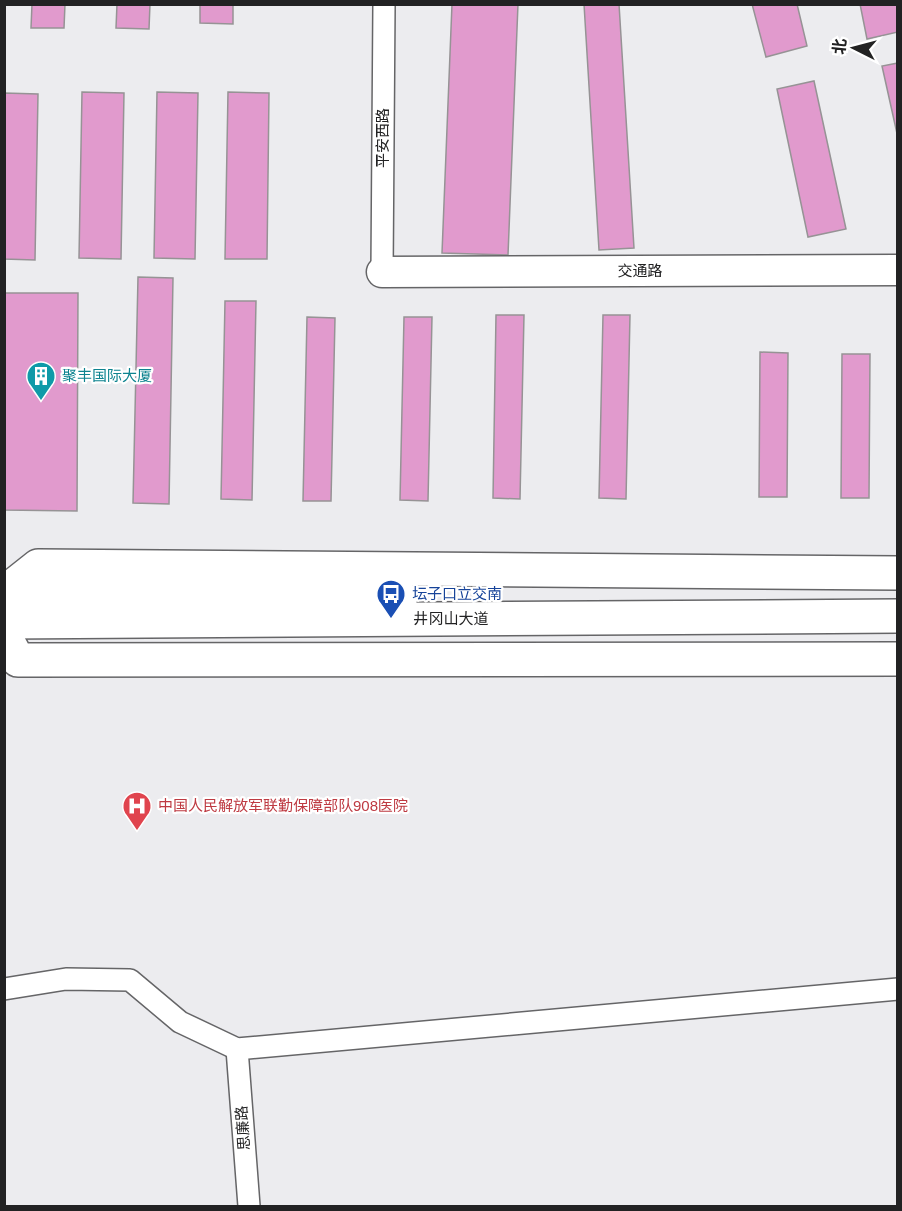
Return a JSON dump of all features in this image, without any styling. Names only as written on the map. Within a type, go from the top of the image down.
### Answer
[{"type":"main road","points":[[4,594],[38,566],[897,573]]},
{"type":"main road","name":"井冈山大道","points":[[4,594],[897,598]]},
{"type":"main road","name":"井冈山大道","points":[[4,622],[897,616]]},
{"type":"main road","points":[[4,634],[18,660],[897,659]]},
{"type":"street","name":"平安西路","points":[[382,272],[384,4]]},
{"type":"street","name":"交通路","points":[[382,272],[897,270]]},
{"type":"street","points":[[4,989],[66,979],[130,980],[180,1022],[237,1049],[897,989]]},
{"type":"street","name":"思廉路","points":[[237,1049],[249,1206]]},
{"type":"building","points":[[32,4],[65,4],[64,28],[31,28]]},
{"type":"building","points":[[117,4],[150,4],[149,29],[116,28]]},
{"type":"building","points":[[200,4],[233,4],[233,24],[200,23]]},
{"type":"building","points":[[452,4],[518,4],[508,255],[442,253]]},
{"type":"building","points":[[584,4],[619,4],[634,248],[599,250]]},
{"type":"building","points":[[752,4],[797,4],[807,46],[766,57]]},
{"type":"building","points":[[860,4],[898,4],[898,32],[867,39]]},
{"type":"building","points":[[898,63],[898,138],[882,66]]},
{"type":"building","points":[[814,81],[846,229],[808,237],[777,89]]},
{"type":"building","points":[[82,92],[124,93],[121,259],[79,258]]},
{"type":"building","points":[[157,92],[198,93],[195,259],[154,258]]},
{"type":"building","points":[[228,92],[269,93],[267,259],[225,259]]},
{"type":"building","points":[[4,93],[38,94],[35,260],[4,259]]},
{"type":"building","points":[[138,277],[173,278],[169,504],[133,503]]},
{"type":"building","name":"聚丰国际大厦","points":[[4,293],[78,293],[77,511],[4,510]]},
{"type":"building","points":[[225,301],[256,301],[252,500],[221,499]]},
{"type":"building","points":[[496,315],[524,315],[520,499],[493,498]]},
{"type":"building","points":[[603,315],[630,315],[626,499],[599,498]]},
{"type":"building","points":[[307,317],[335,318],[331,501],[303,501]]},
{"type":"building","points":[[404,317],[432,317],[428,501],[400,500]]},
{"type":"building","points":[[760,352],[788,353],[787,497],[759,497]]},
{"type":"building","points":[[842,354],[870,354],[869,498],[841,498]]},
{"type":"place","name":"聚丰国际大厦","points":[[41,402]]},
{"type":"place","name":"坛子口立交南","points":[[391,620]]},
{"type":"place","name":"中国人民解放军联勤保障部队908医院","points":[[137,832]]}]
